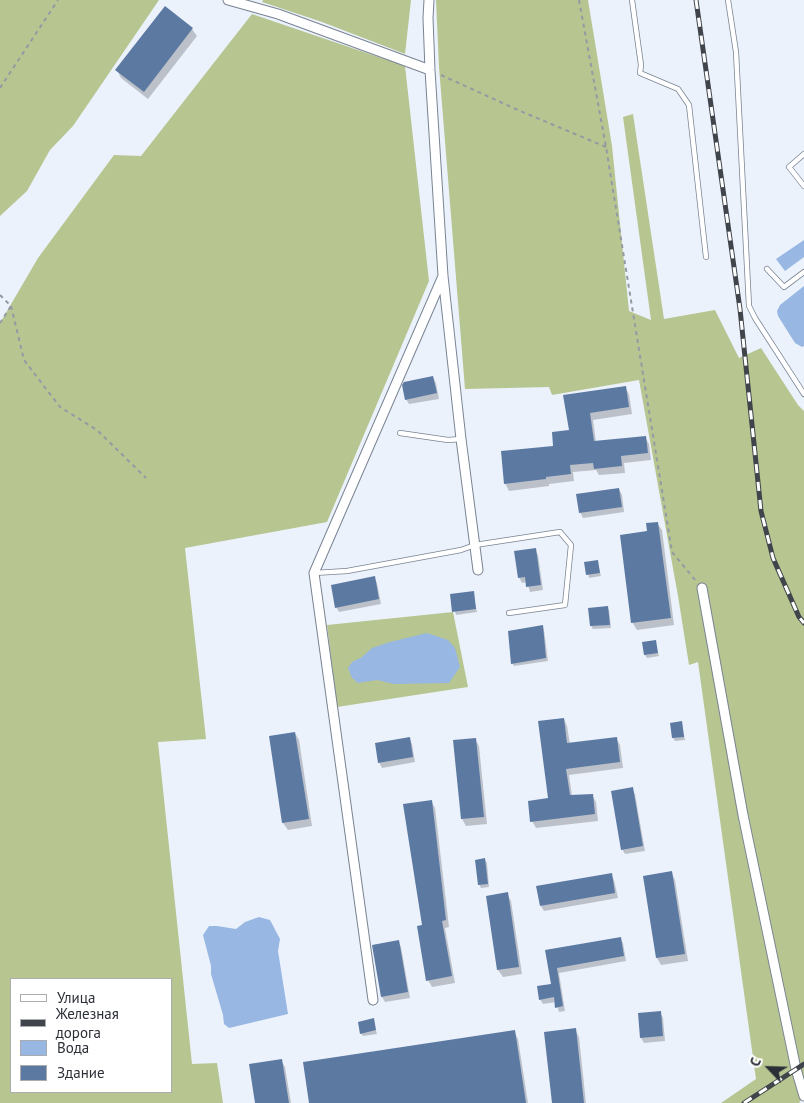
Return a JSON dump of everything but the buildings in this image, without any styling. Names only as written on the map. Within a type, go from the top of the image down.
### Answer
[{"type":"street","points":[[228,0],[278,14],[430,70]]},
{"type":"street","points":[[429,0],[430,70],[443,276],[478,570]]},
{"type":"street","points":[[373,1000],[314,573],[443,276]]},
{"type":"street","points":[[702,588],[743,815],[796,1069],[804,1096]]},
{"type":"lane","points":[[632,0],[641,65],[640,73],[678,89],[689,105],[706,257]]},
{"type":"lane","points":[[728,0],[736,52],[749,306],[804,394]]},
{"type":"lane","points":[[804,154],[789,167],[804,186]]},
{"type":"lane","points":[[767,269],[784,287],[804,272]]},
{"type":"lane","points":[[400,433],[448,440],[461,439]]},
{"type":"lane","points":[[314,573],[347,571],[461,550],[475,545],[560,532],[571,545],[565,605],[509,612]]},
{"type":"path","points":[[0,88],[58,0]]},
{"type":"path","points":[[580,0],[672,552],[702,588]]},
{"type":"path","points":[[430,70],[606,147]]},
{"type":"path","points":[[0,295],[11,306],[24,360],[60,407],[97,430],[146,478]]},
{"type":"path","points":[[0,324],[11,306]]},
{"type":"green space","points":[[0,0],[159,0],[73,126],[50,150],[27,191],[0,216]]},
{"type":"green space","points":[[263,0],[411,0],[405,54],[322,22],[262,2]]},
{"type":"green space","points":[[436,0],[588,0],[612,146],[629,311],[651,320],[623,117],[633,114],[664,319],[715,310],[739,358],[761,348],[798,405],[804,411],[804,1096],[799,1103],[721,1103],[756,1079],[698,662],[689,665],[639,380],[552,395],[549,387],[465,389],[439,67]]},
{"type":"green space","points":[[252,14],[405,66],[429,281],[327,522],[185,548],[206,739],[158,742],[192,1064],[217,1063],[223,1103],[0,1103],[0,323],[38,258],[114,155],[141,156]]},
{"type":"green space","points":[[453,612],[468,687],[337,707],[327,625]]},
{"type":"water","points":[[804,240],[804,257],[785,271],[776,259]]},
{"type":"water","points":[[804,286],[804,346],[802,347],[795,343],[778,316],[777,311],[780,305]]},
{"type":"water","points":[[427,633],[448,640],[455,648],[460,667],[449,683],[394,684],[377,680],[358,683],[352,678],[348,668],[352,662],[362,657],[372,648]]},
{"type":"water","points":[[259,917],[270,920],[280,939],[278,951],[288,1014],[229,1028],[224,1024],[203,935],[209,926],[236,929],[245,922]]},
{"type":"railway","points":[[696,0],[740,309],[761,511],[773,558],[799,617],[804,623]]},
{"type":"railway","points":[[744,1103],[804,1064]]}]
